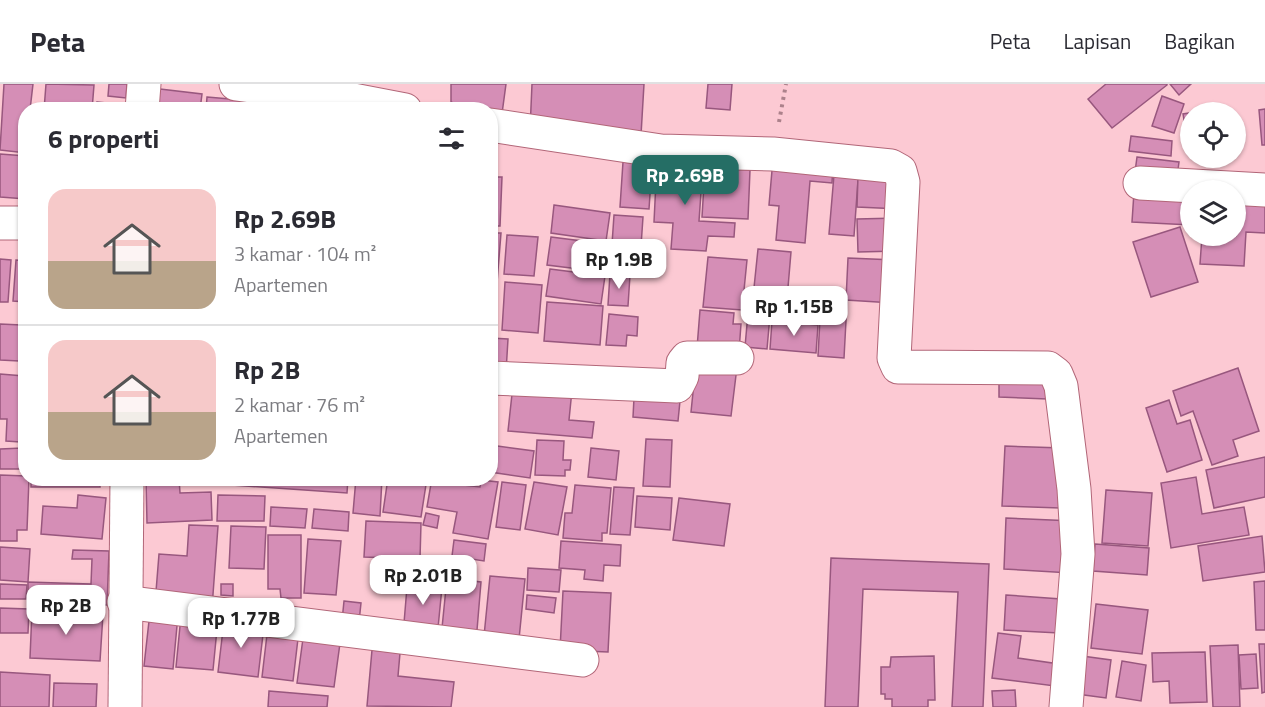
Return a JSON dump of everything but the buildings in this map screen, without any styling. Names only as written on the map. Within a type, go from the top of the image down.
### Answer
[{"type":"street","points":[[143,102],[144,84]]},
{"type":"street","points":[[236,84],[364,102]]},
{"type":"street","points":[[498,126],[661,151],[773,154],[891,166],[900,171],[903,182],[895,364],[898,367],[1048,368],[1056,374],[1061,386],[1074,489],[1078,554],[1066,707]]},
{"type":"street","points":[[1140,183],[1265,190]]},
{"type":"street","points":[[0,223],[18,223]]},
{"type":"street","points":[[498,378],[677,386],[682,376],[682,363],[687,358],[737,358]]},
{"type":"street","points":[[125,707],[124,602],[127,486]]},
{"type":"street","points":[[124,602],[582,660]]}]
